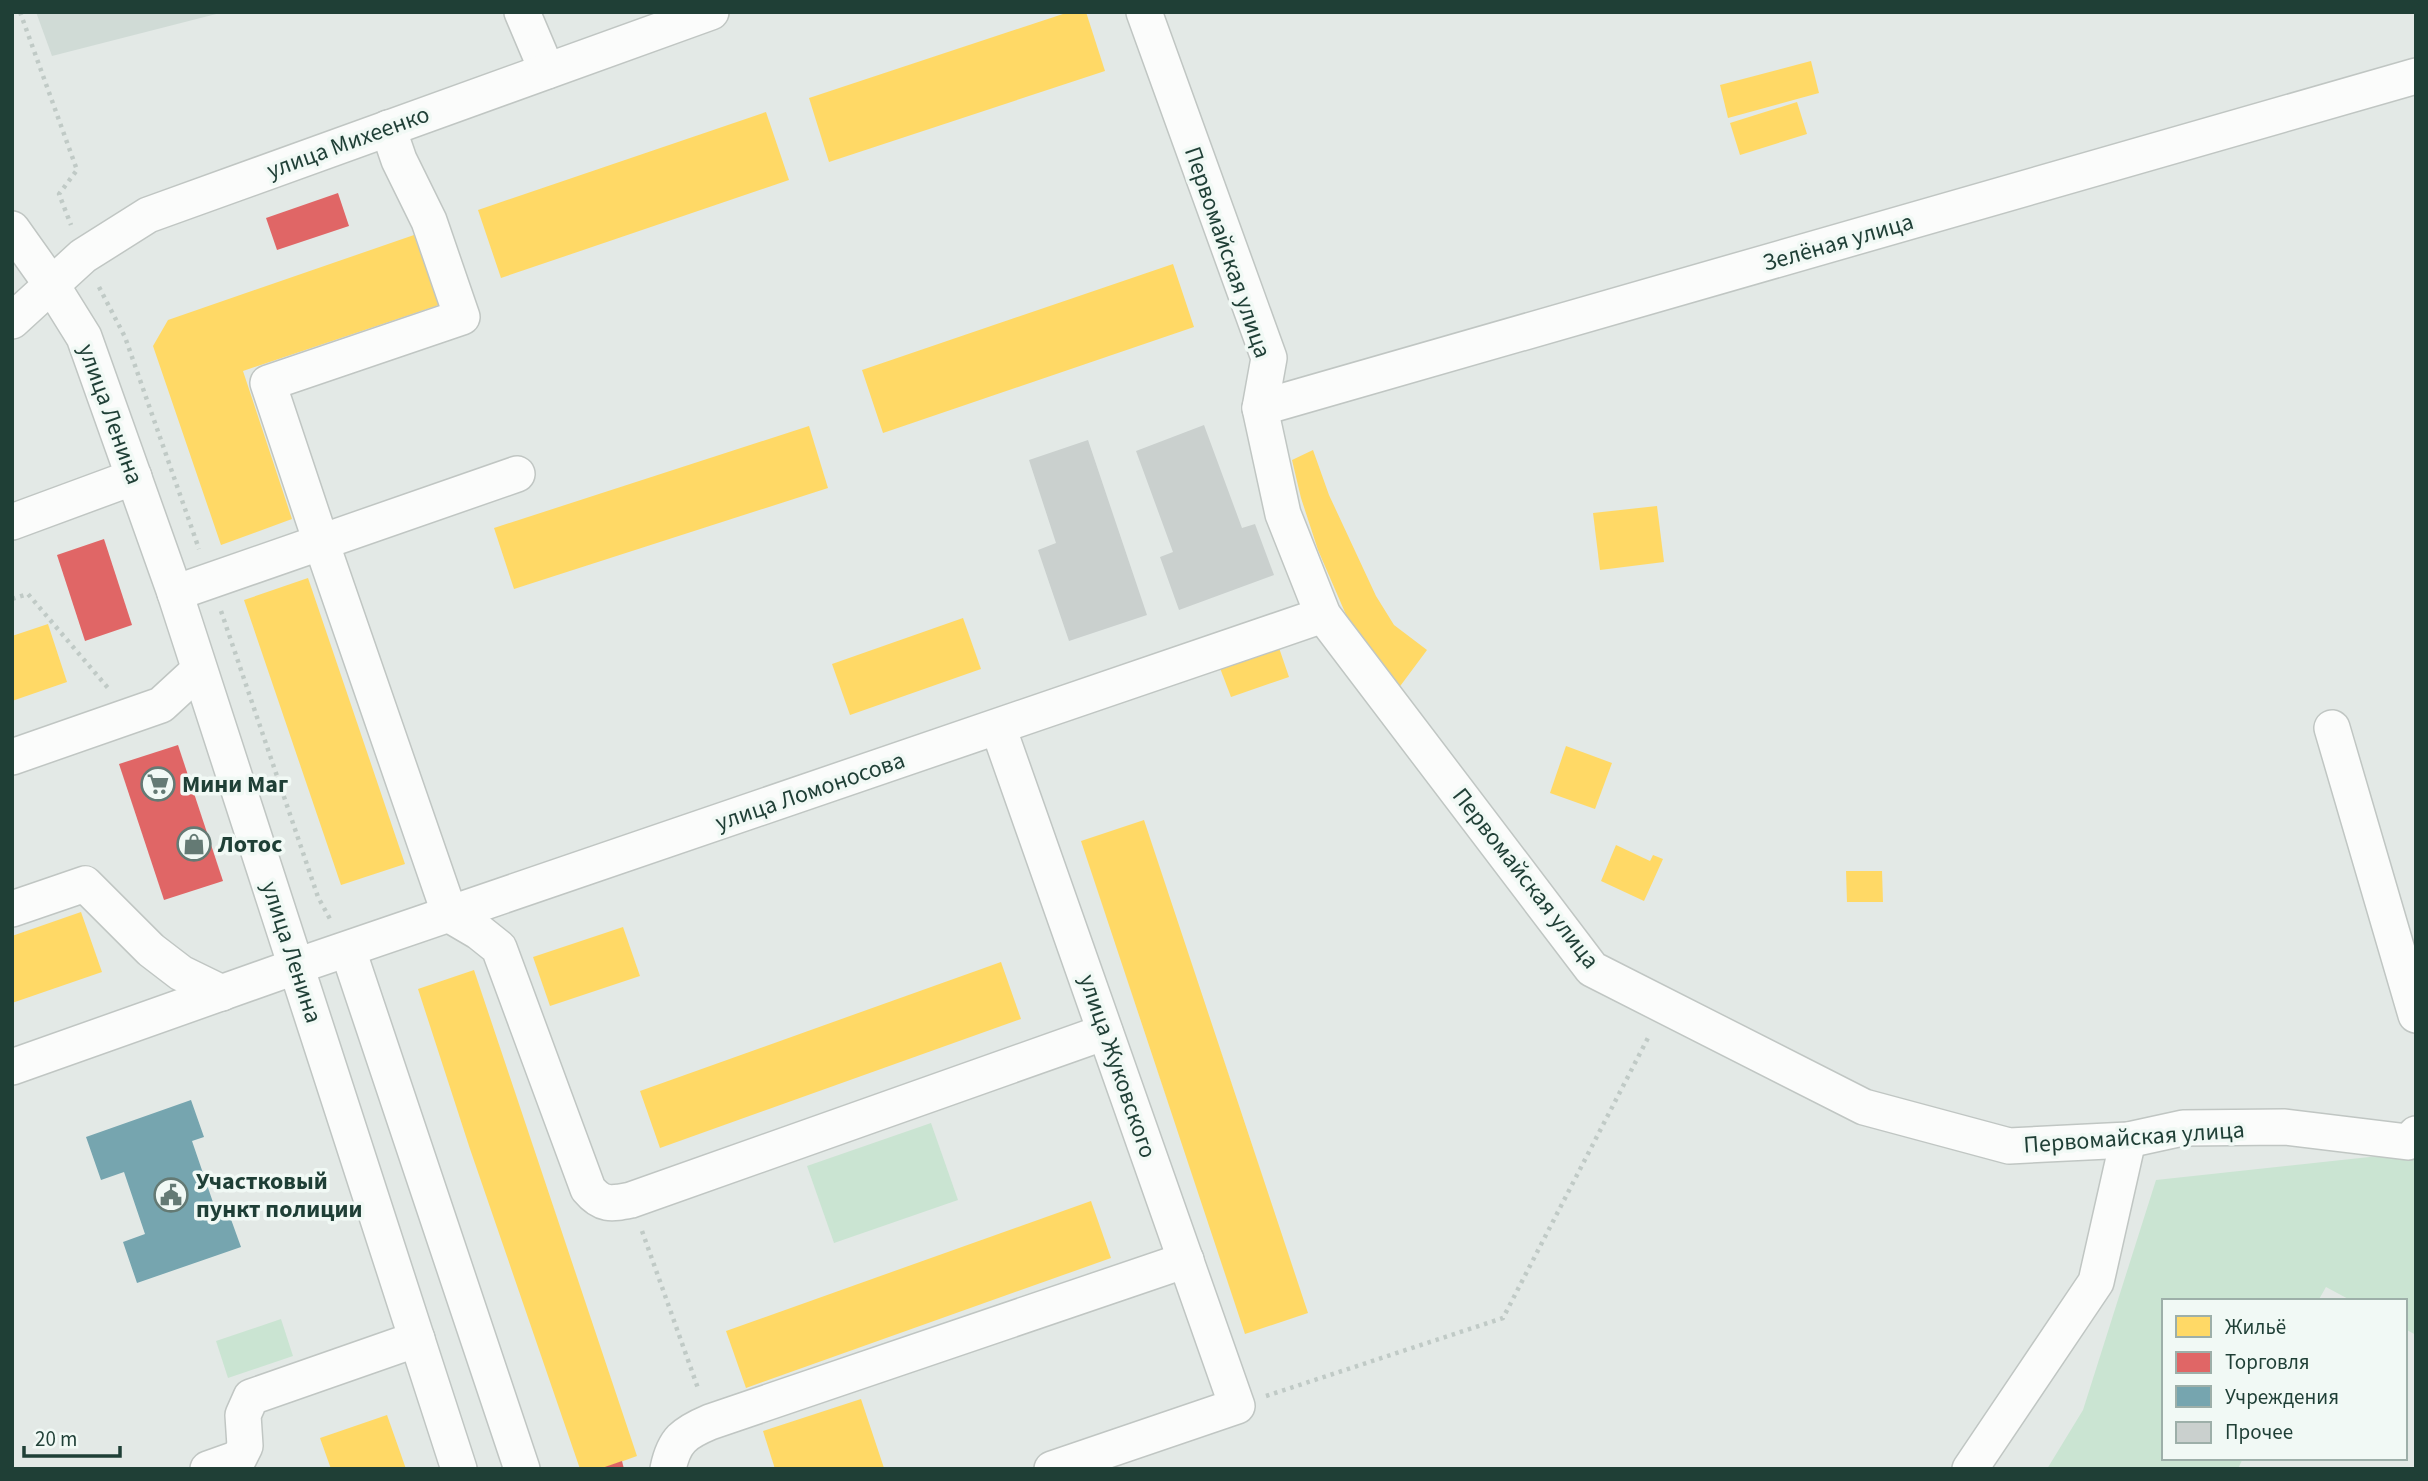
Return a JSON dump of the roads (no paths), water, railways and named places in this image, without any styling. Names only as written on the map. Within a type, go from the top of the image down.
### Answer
[{"type":"street","points":[[522,12],[547,71]]},
{"type":"street","name":"улица Михеенко","points":[[12,321],[83,256],[148,215],[711,12]]},
{"type":"street","name":"Первомайская улица","points":[[1144,12],[1269,358],[1260,408],[1283,514],[1323,615],[1592,969],[1864,1107],[2009,1146],[2128,1140],[2183,1128],[2284,1127],[2412,1138]]},
{"type":"street","name":"Зелёная улица","points":[[1260,408],[2416,76]]},
{"type":"street","points":[[388,128],[399,160],[429,221],[462,317],[268,383],[450,915],[499,948],[588,1189],[598,1201],[612,1204],[631,1200],[1105,1032]]},
{"type":"street","name":"улица Ленина","points":[[12,229],[84,337],[175,593],[458,1469]]},
{"type":"street","points":[[175,593],[516,474]]},
{"type":"street","points":[[12,522],[134,477]]},
{"type":"street","name":"улица Ломоносова","points":[[12,1067],[297,966],[1323,615]]},
{"type":"street","points":[[12,757],[162,705],[199,670]]},
{"type":"street","name":"улица Жуковского","points":[[998,727],[1237,1406],[1052,1469]]},
{"type":"street","points":[[2332,727],[2416,1015]]},
{"type":"street","points":[[12,909],[85,884],[151,950],[181,973],[222,993]]},
{"type":"street","points":[[348,950],[522,1469]]},
{"type":"street","points":[[1970,1469],[2096,1282],[2128,1140]]},
{"type":"street","points":[[668,1469],[671,1452],[687,1432],[710,1422],[1186,1260]]},
{"type":"street","points":[[208,1469],[239,1458],[245,1446],[243,1415],[251,1397],[417,1339]]},
{"type":"place","name":"Мини Маг","points":[[158,784]]},
{"type":"place","name":"Лотос","points":[[194,844]]},
{"type":"place","name":"Участковый пункт полиции","points":[[171,1195]]}]
